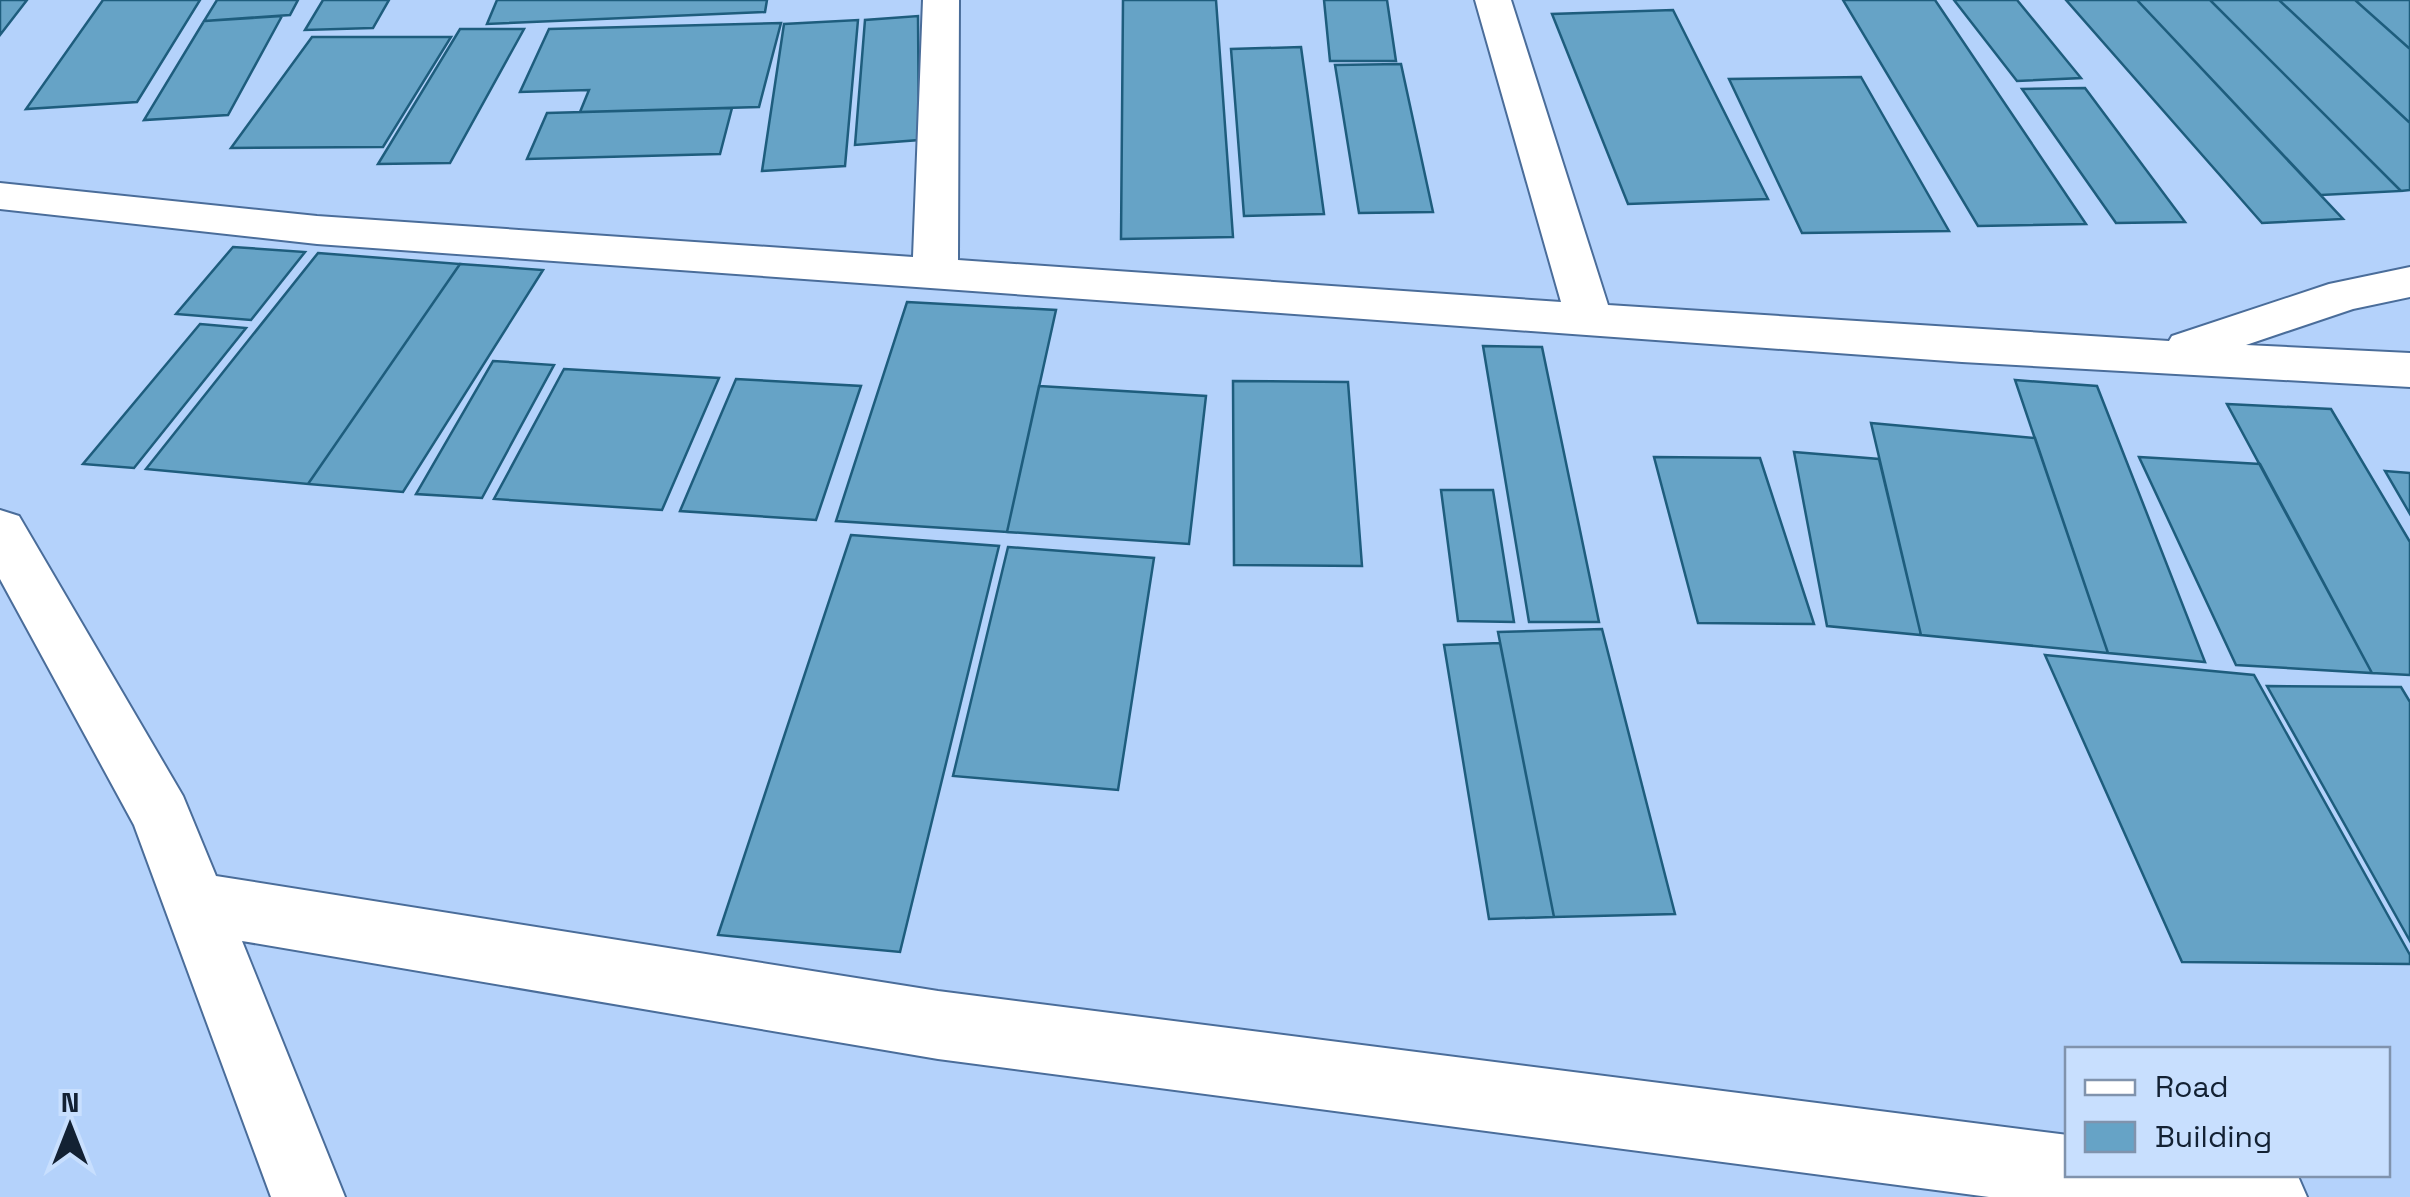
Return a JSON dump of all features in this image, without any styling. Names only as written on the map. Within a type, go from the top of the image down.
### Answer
[{"type":"street","points":[[935,273],[941,0]]},
{"type":"street","points":[[1493,0],[1589,320]]},
{"type":"street","points":[[0,196],[317,230],[1589,320],[2158,358],[2410,370]]},
{"type":"street","points":[[2158,358],[2344,296],[2410,282]]},
{"type":"street","points":[[0,530],[160,816],[308,1197]]},
{"type":"street","points":[[194,903],[938,1025],[2065,1171]]},
{"type":"street","points":[[2119,1177],[2270,1197]]},
{"type":"building","points":[[0,0],[27,0],[0,35]]},
{"type":"building","points":[[103,0],[200,0],[137,102],[26,109]]},
{"type":"building","points":[[217,0],[298,0],[290,15],[204,21]]},
{"type":"building","points":[[323,0],[389,0],[373,28],[305,30]]},
{"type":"building","points":[[497,0],[767,0],[765,12],[487,24]]},
{"type":"building","points":[[1123,0],[1216,0],[1233,237],[1121,239]]},
{"type":"building","points":[[1324,0],[1387,0],[1396,61],[1330,61]]},
{"type":"building","points":[[1843,0],[1935,0],[2086,224],[1978,226]]},
{"type":"building","points":[[1954,0],[2017,0],[2081,78],[2017,81]]},
{"type":"building","points":[[2066,0],[2137,0],[2343,219],[2262,223]]},
{"type":"building","points":[[2137,0],[2210,0],[2401,191],[2321,195]]},
{"type":"building","points":[[2210,0],[2279,0],[2410,123],[2410,190],[2401,191]]},
{"type":"building","points":[[2279,0],[2355,0],[2410,49],[2410,123]]},
{"type":"building","points":[[2355,0],[2410,0],[2410,49]]},
{"type":"building","points":[[1673,10],[1768,199],[1628,204],[1552,14]]},
{"type":"building","points":[[282,16],[228,115],[144,120],[204,21]]},
{"type":"building","points":[[918,16],[919,140],[855,145],[865,20]]},
{"type":"building","points":[[858,20],[845,166],[762,171],[784,24]]},
{"type":"building","points":[[781,23],[759,107],[580,112],[589,90],[520,92],[549,29]]},
{"type":"building","points":[[460,29],[524,29],[450,163],[378,164]]},
{"type":"building","points":[[312,37],[451,37],[383,147],[231,148]]},
{"type":"building","points":[[1301,47],[1324,214],[1244,216],[1231,49]]},
{"type":"building","points":[[1401,64],[1433,212],[1359,213],[1335,65]]},
{"type":"building","points":[[1861,77],[1949,231],[1802,233],[1729,79]]},
{"type":"building","points":[[2085,88],[2185,222],[2116,223],[2022,89]]},
{"type":"building","points":[[732,108],[720,154],[527,159],[547,113]]},
{"type":"building","points":[[233,247],[305,252],[251,320],[176,314]]},
{"type":"building","points":[[318,253],[460,264],[308,484],[146,469]]},
{"type":"building","points":[[460,264],[543,270],[403,492],[308,484]]},
{"type":"building","points":[[907,302],[1056,310],[1007,532],[836,521]]},
{"type":"building","points":[[200,324],[246,328],[134,468],[83,464]]},
{"type":"building","points":[[1483,346],[1542,347],[1599,622],[1529,622]]},
{"type":"building","points":[[493,361],[554,365],[482,498],[416,494]]},
{"type":"building","points":[[564,369],[719,378],[662,510],[494,499]]},
{"type":"building","points":[[736,379],[861,386],[816,520],[680,511]]},
{"type":"building","points":[[2015,380],[2097,386],[2205,662],[2108,653]]},
{"type":"building","points":[[1233,381],[1348,382],[1362,566],[1234,565]]},
{"type":"building","points":[[1039,386],[1206,396],[1189,544],[1007,532]]},
{"type":"building","points":[[2227,404],[2331,409],[2410,542],[2410,675],[2372,673]]},
{"type":"building","points":[[1871,423],[2035,438],[2108,653],[1921,635]]},
{"type":"building","points":[[1794,452],[1879,459],[1921,635],[1827,626]]},
{"type":"building","points":[[1654,457],[1760,458],[1814,624],[1698,623]]},
{"type":"building","points":[[2139,457],[2260,464],[2372,673],[2236,665]]},
{"type":"building","points":[[2385,471],[2410,473],[2410,514]]},
{"type":"building","points":[[1441,490],[1493,490],[1514,622],[1458,621]]},
{"type":"building","points":[[851,535],[999,546],[900,952],[718,935]]},
{"type":"building","points":[[1008,547],[1154,558],[1118,790],[953,776]]},
{"type":"building","points":[[1602,629],[1675,914],[1554,917],[1498,632]]},
{"type":"building","points":[[1500,643],[1554,917],[1489,919],[1444,645]]},
{"type":"building","points":[[2045,655],[2254,675],[2410,955],[2410,964],[2182,962]]},
{"type":"building","points":[[2267,686],[2401,687],[2410,702],[2410,941]]}]
